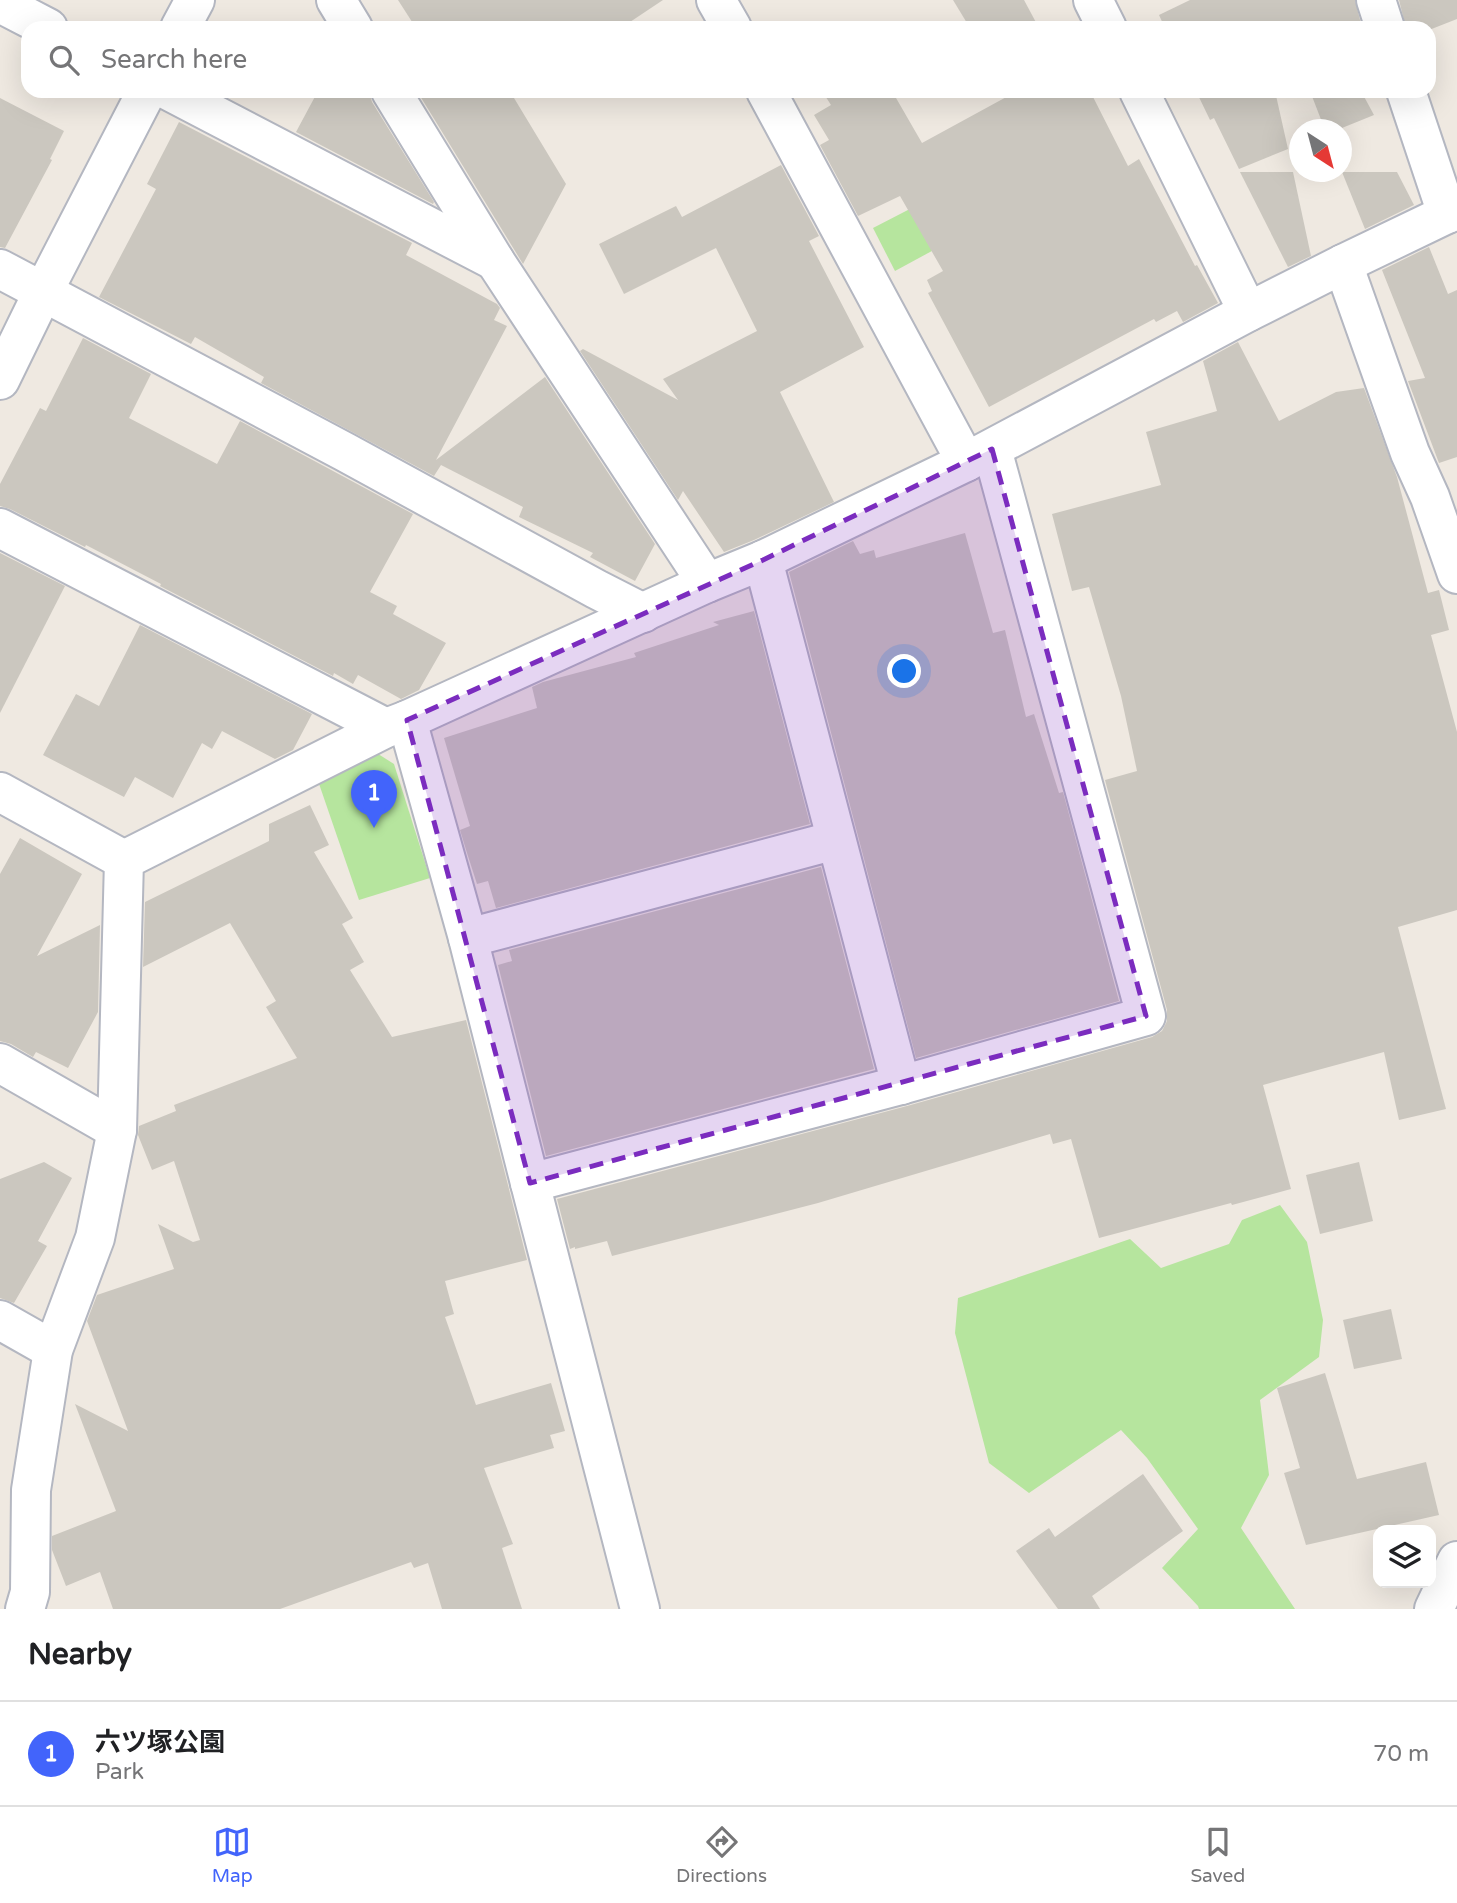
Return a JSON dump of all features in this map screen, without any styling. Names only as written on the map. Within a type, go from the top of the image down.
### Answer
[{"type":"street","points":[[184,21],[195,0]]},
{"type":"street","points":[[335,0],[348,21]]},
{"type":"street","points":[[716,0],[728,21]]},
{"type":"street","points":[[1093,0],[1104,21]]},
{"type":"street","points":[[1376,0],[1383,21]]},
{"type":"street","points":[[0,3],[35,21]]},
{"type":"street","points":[[0,380],[143,98]]},
{"type":"street","points":[[182,98],[495,261]]},
{"type":"street","points":[[395,98],[495,261],[707,583]]},
{"type":"street","points":[[530,1183],[901,1085],[1146,1016],[979,455],[770,98]]},
{"type":"street","points":[[1142,98],[1248,312]]},
{"type":"street","points":[[124,860],[397,724],[763,560],[979,455],[1248,312],[1452,212],[1409,98]]},
{"type":"street","points":[[1343,264],[1410,453],[1443,498],[1457,574]]},
{"type":"street","points":[[0,269],[643,613]]},
{"type":"street","points":[[0,528],[397,724],[468,938],[640,1609]]},
{"type":"street","points":[[763,560],[901,1085]]},
{"type":"street","points":[[0,792],[124,860]]},
{"type":"street","points":[[468,938],[836,840]]},
{"type":"street","points":[[18,1592],[53,1350],[95,1238],[117,1129],[124,860]]},
{"type":"street","points":[[0,1063],[117,1129]]},
{"type":"street","points":[[0,1320],[53,1350]]},
{"type":"street","points":[[1434,1609],[1457,1561]]},
{"type":"highlighted area","points":[[992,449],[1146,1016],[530,1183],[407,720],[763,560]]},
{"type":"green space","points":[[966,180],[989,220],[895,271],[873,228]]},
{"type":"green space","points":[[375,752],[394,764],[430,878],[359,900],[317,778]]},
{"type":"green space","points":[[1280,1205],[1307,1242],[1323,1320],[1319,1357],[1260,1400],[1269,1475],[1241,1528],[1295,1609],[1199,1609],[1162,1568],[1198,1529],[1147,1458],[1121,1430],[1029,1493],[989,1463],[955,1333],[958,1298],[1130,1239],[1161,1268],[1229,1244],[1242,1220]]},
{"type":"building","points":[[398,0],[663,0],[632,21],[412,21]]},
{"type":"building","points":[[953,0],[1024,0],[1035,21],[966,21]]},
{"type":"building","points":[[1190,0],[1355,0],[1360,21],[1162,21],[1159,15]]},
{"type":"building","points":[[1399,0],[1457,0],[1457,19],[1436,27],[1436,21],[1404,21]]},
{"type":"building","points":[[0,98],[64,131],[50,159],[52,160],[5,248],[0,247]]},
{"type":"building","points":[[314,98],[371,98],[433,204],[296,132]]},
{"type":"building","points":[[421,98],[514,98],[566,184],[523,264]]},
{"type":"building","points":[[826,98],[896,98],[922,143],[1004,98],[1094,98],[1128,166],[1139,159],[1195,266],[1197,265],[1218,303],[1183,322],[1177,311],[1156,322],[1154,319],[989,407],[928,293],[932,291],[927,280],[943,271],[900,196],[858,216],[820,145],[829,140],[814,115],[831,105]]},
{"type":"building","points":[[1199,98],[1277,98],[1288,149],[1239,169],[1214,118],[1210,120]]},
{"type":"building","points":[[1313,98],[1365,98],[1374,115],[1352,124],[1352,119],[1321,119]]},
{"type":"building","points":[[179,122],[412,243],[406,255],[497,304],[500,308],[494,320],[507,326],[436,460],[545,377],[655,544],[635,581],[590,557],[593,553],[519,517],[523,507],[441,465],[434,476],[261,383],[264,377],[195,337],[191,344],[99,297],[156,189],[147,184]]},
{"type":"building","points":[[781,165],[819,236],[809,241],[864,347],[780,392],[834,502],[724,552],[683,491],[678,500],[580,351],[583,349],[678,400],[663,379],[757,331],[716,248],[624,294],[599,244],[676,206],[682,217]]},
{"type":"building","points":[[1240,172],[1289,172],[1289,182],[1295,182],[1311,256],[1288,267]]},
{"type":"building","points":[[1352,172],[1397,172],[1414,205],[1365,229],[1346,182],[1352,182]]},
{"type":"building","points":[[1429,247],[1448,294],[1457,290],[1457,457],[1439,463],[1408,381],[1425,378],[1382,270]]},
{"type":"building","points":[[83,338],[151,374],[129,418],[217,464],[240,421],[413,514],[370,592],[397,606],[393,614],[446,643],[419,690],[401,699],[358,675],[353,684],[334,673],[333,676],[86,545],[85,547],[0,506],[0,484],[40,408],[46,411]]},
{"type":"building","points":[[1238,342],[1279,421],[1336,392],[1364,388],[1397,477],[1428,593],[1439,590],[1449,630],[1431,635],[1457,732],[1457,910],[1398,927],[1446,1109],[1399,1120],[1384,1052],[1263,1085],[1291,1189],[1099,1238],[1071,1139],[1053,1144],[1050,1134],[818,1203],[612,1256],[607,1241],[570,1249],[557,1199],[907,1106],[1152,1037],[1162,1031],[1167,1021],[1167,1010],[1105,780],[1137,771],[1121,696],[1089,587],[1072,591],[1052,514],[1161,485],[1146,432],[1217,411],[1203,361]]},
{"type":"building","points":[[965,533],[993,633],[1005,630],[1026,717],[1034,714],[1059,793],[1063,792],[1119,1001],[916,1058],[789,572],[853,541],[860,554],[874,550],[876,558]]},
{"type":"building","points":[[0,553],[65,586],[0,713]]},
{"type":"building","points":[[754,611],[810,824],[496,908],[488,881],[477,884],[467,853],[460,830],[470,826],[444,738],[537,708],[532,687],[543,682],[636,657],[634,653],[719,625],[713,622]]},
{"type":"building","points":[[140,625],[312,714],[293,750],[275,759],[222,731],[212,749],[202,743],[173,798],[135,777],[124,797],[43,755],[76,694],[99,706]]},
{"type":"building","points":[[310,805],[329,845],[314,852],[353,918],[342,924],[364,962],[350,970],[392,1037],[466,1020],[527,1260],[445,1281],[454,1314],[445,1317],[476,1405],[551,1383],[565,1431],[550,1435],[554,1448],[484,1468],[513,1544],[502,1548],[522,1609],[442,1609],[428,1563],[414,1568],[411,1562],[280,1609],[113,1609],[100,1572],[66,1586],[52,1550],[52,1536],[116,1511],[75,1404],[128,1431],[87,1321],[97,1295],[174,1269],[158,1224],[193,1242],[200,1240],[174,1161],[152,1170],[138,1135],[139,1126],[176,1111],[174,1105],[297,1058],[266,1007],[276,1001],[230,923],[143,967],[145,902],[269,841],[269,824]]},
{"type":"building","points":[[20,838],[82,874],[37,956],[100,925],[98,1012],[68,1068],[36,1052],[33,1057],[0,1041],[0,874]]},
{"type":"building","points":[[821,867],[874,1069],[546,1156],[498,965],[512,961],[509,950]]},
{"type":"building","points":[[44,1162],[72,1178],[38,1241],[47,1246],[14,1303],[0,1298],[0,1179]]},
{"type":"building","points":[[1359,1162],[1373,1221],[1320,1234],[1306,1175]]},
{"type":"building","points":[[1391,1309],[1402,1359],[1354,1369],[1343,1320]]},
{"type":"building","points":[[1325,1373],[1357,1479],[1426,1462],[1439,1515],[1395,1525],[1373,1525],[1373,1530],[1306,1545],[1284,1473],[1300,1468],[1277,1388]]},
{"type":"building","points":[[1143,1474],[1183,1531],[1092,1596],[1100,1609],[1058,1609],[1016,1551],[1049,1528],[1055,1537]]},
{"type":"place","name":"六ツ塚公園","points":[[374,828]]}]
